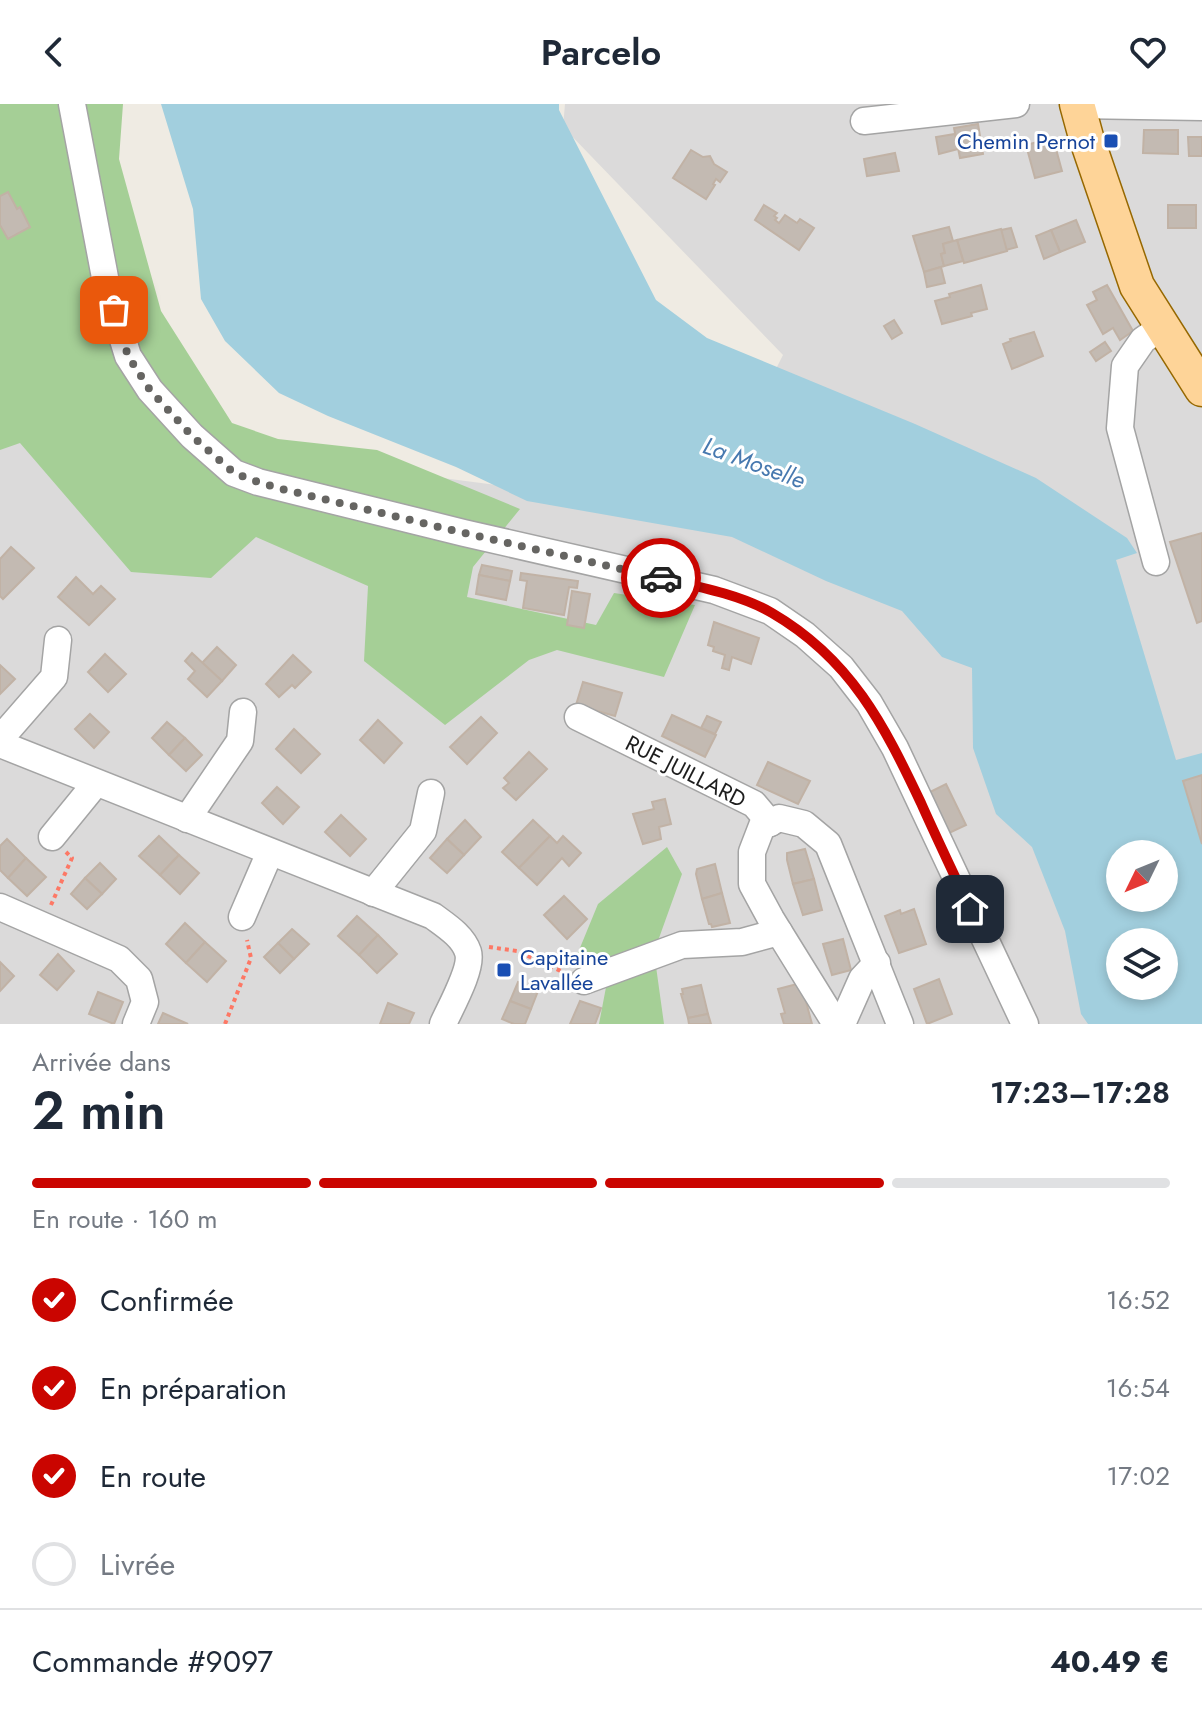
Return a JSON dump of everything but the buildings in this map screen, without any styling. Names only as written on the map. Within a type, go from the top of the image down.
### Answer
[{"type":"main road","points":[[1077,105],[1137,286],[1202,389]]},
{"type":"street","points":[[72,104],[107,288],[128,356],[150,390],[192,436],[234,473],[258,482],[714,590],[770,611],[805,635],[841,667],[869,703],[895,748],[1025,1024]]},
{"type":"street","points":[[864,121],[1016,104]]},
{"type":"street","points":[[1077,105],[1202,107]]},
{"type":"street","points":[[1156,562],[1120,428],[1125,366],[1143,340],[1162,327]]},
{"type":"street","points":[[58,640],[54,677],[0,742],[433,916],[457,934],[466,948],[466,973],[443,1024]]},
{"type":"street","points":[[187,819],[240,741],[243,712]]},
{"type":"street","name":"RUE JUILLARD","points":[[578,717],[754,804],[770,823],[779,818],[804,824],[828,844],[900,1024]]},
{"type":"street","points":[[52,837],[96,783]]},
{"type":"street","points":[[373,893],[423,831],[431,793]]},
{"type":"street","points":[[770,823],[762,826],[752,852],[752,884],[836,1024]]},
{"type":"street","points":[[242,917],[270,852]]},
{"type":"street","points":[[0,907],[119,959],[139,979],[145,1002],[136,1024]]},
{"type":"street","points":[[584,981],[682,945],[742,942],[779,932]]},
{"type":"street","points":[[842,1024],[862,979],[877,963]]},
{"type":"path","points":[[42,925],[72,858],[52,837]]},
{"type":"path","points":[[225,1024],[251,958],[242,917]]},
{"type":"path","points":[[466,948],[517,951],[584,981]]},
{"type":"shaded area","points":[[0,104],[92,485],[419,475],[704,512],[783,355],[563,127],[565,104],[1202,104],[1202,1024],[0,1024]]},
{"type":"green space","points":[[0,104],[123,104],[119,159],[161,311],[232,423],[278,439],[377,450],[520,509],[473,567],[467,597],[596,625],[614,593],[695,605],[664,677],[557,650],[529,660],[445,725],[364,661],[368,586],[256,537],[211,578],[131,572],[20,443],[0,450]]},
{"type":"green space","points":[[667,847],[682,874],[654,952],[664,1024],[599,1024],[607,982],[575,960],[598,904]]},
{"type":"water","name":"La Moselle","points":[[161,104],[559,104],[559,110],[656,300],[707,338],[1036,478],[1127,538],[1137,553],[1116,560],[1176,760],[1202,753],[1202,775],[1183,781],[1202,844],[1202,1024],[1088,1024],[1081,1014],[1065,931],[1032,847],[996,814],[973,748],[972,668],[942,657],[902,611],[826,581],[732,537],[527,501],[456,467],[328,416],[279,393],[225,341],[201,299],[193,209]]},
{"type":"way so far","points":[[114,310],[128,356],[150,390],[192,436],[234,473],[282,489],[661,578]]},
{"type":"place","name":"Chemin Pernot","points":[[1111,141]]},
{"type":"place","name":"Capitaine Lavallée","points":[[504,970]]},
{"type":"route","points":[[661,578],[714,590],[770,611],[805,635],[841,667],[869,703],[895,748],[970,909]]}]
